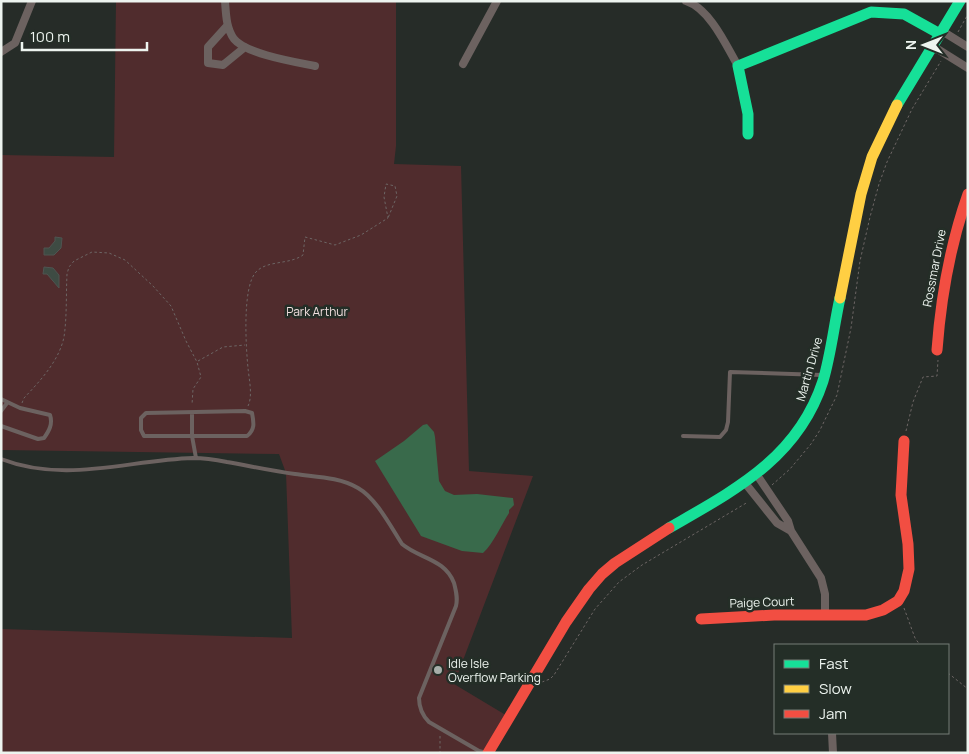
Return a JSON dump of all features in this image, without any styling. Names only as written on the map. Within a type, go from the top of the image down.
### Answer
[{"type":"street","points":[[1,52],[14,43],[32,1]]},
{"type":"street","points":[[224,1],[227,26],[234,40],[245,47],[264,54],[315,66]]},
{"type":"street","points":[[463,64],[497,1]]},
{"type":"street","points":[[686,1],[696,5],[720,34],[738,66],[748,114],[748,134]]},
{"type":"street","name":"Martin Drive","points":[[487,753],[576,606],[602,574],[621,558],[757,475],[780,455],[801,428],[817,398],[824,375],[861,194],[869,166],[889,119],[960,1]]},
{"type":"street","points":[[738,66],[871,12],[904,14],[968,48]]},
{"type":"street","points":[[227,26],[208,47],[208,63],[223,65],[245,47]]},
{"type":"street","points":[[931,48],[939,50],[968,68]]},
{"type":"street","name":"Rossmar Drive","points":[[937,350],[941,294],[949,251],[968,194]]},
{"type":"street","points":[[899,598],[904,593],[908,577],[908,556],[901,494],[904,441]]},
{"type":"street","points":[[757,475],[788,521],[791,531],[821,578],[825,594],[825,614]]},
{"type":"street","points":[[745,483],[777,523],[791,531]]},
{"type":"street","name":"Paige Court","points":[[701,620],[774,615],[866,615],[880,612],[895,603],[899,598]]},
{"type":"street","points":[[832,734],[833,753]]},
{"type":"lane","points":[[683,436],[720,437],[726,430],[730,372],[824,375]]},
{"type":"lane","points":[[1,399],[20,408],[50,415],[52,421],[48,433],[44,438],[38,439],[1,426]]},
{"type":"lane","points":[[1,411],[7,403]]},
{"type":"lane","points":[[245,411],[252,414],[254,423],[252,432],[247,436],[144,436],[141,418],[146,413],[192,413],[245,411]]},
{"type":"lane","points":[[192,413],[192,436],[196,458]]},
{"type":"lane","points":[[1,459],[32,468],[65,471],[99,470],[173,459],[196,458],[296,474],[321,476],[358,487],[370,496],[402,544],[409,550],[434,560],[444,567],[451,576],[458,599],[419,698],[419,705],[423,716],[440,729],[487,753]]},
{"type":"path","points":[[956,34],[968,14]]},
{"type":"path","points":[[770,486],[790,469],[810,444],[820,430],[837,395],[852,328],[860,261],[879,184],[887,162],[912,109],[942,59]]},
{"type":"path","points":[[245,411],[250,402],[246,344],[248,300],[254,274],[264,267],[298,258],[302,255],[305,237],[335,245],[360,235],[388,218],[397,196],[395,186],[386,184],[384,198],[388,218]]},
{"type":"path","points":[[20,408],[24,398],[49,369],[64,336],[68,267],[78,258],[92,252],[120,256],[137,270],[172,308],[186,342],[197,362],[201,377],[193,389],[192,413]]},
{"type":"path","points":[[197,362],[229,345],[246,344]]},
{"type":"path","points":[[904,441],[912,402],[923,377],[937,376],[937,350]]},
{"type":"path","points":[[532,677],[544,682],[554,675],[594,609],[619,582],[749,501]]},
{"type":"path","points":[[899,598],[915,638],[919,644]]},
{"type":"path","points":[[949,674],[968,689]]},
{"type":"path","points":[[440,729],[440,753]]},
{"type":"green space","name":"Park Arthur","points":[[116,1],[396,1],[396,146],[394,164],[461,166],[469,471],[533,476],[454,684],[509,717],[488,753],[1,753],[1,629],[292,638],[286,473],[279,454],[1,450],[1,155],[114,157]]},
{"type":"shaded area","points":[[427,424],[434,432],[439,481],[445,491],[454,495],[477,494],[513,498],[514,505],[509,510],[494,539],[483,553],[462,551],[421,536],[375,461],[423,425]]},
{"type":"building","points":[[55,237],[62,238],[61,248],[54,255],[44,255],[44,248],[49,248],[55,241]]},
{"type":"building","points":[[44,267],[53,268],[59,275],[59,288],[47,274],[43,274]]},
{"type":"traffic: fast","points":[[897,105],[960,1]]},
{"type":"traffic: fast","points":[[748,134],[748,114],[738,66],[871,12],[904,14],[940,34]]},
{"type":"traffic: fast","points":[[669,528],[740,485],[781,451],[798,431],[812,408],[823,381],[840,298]]},
{"type":"traffic: slow","points":[[840,298],[861,194],[872,157],[897,105]]},
{"type":"traffic: jam","points":[[937,350],[947,271],[956,232],[968,194]]},
{"type":"traffic: jam","points":[[701,619],[774,615],[866,615],[883,610],[898,601],[904,591],[909,569],[908,544],[901,495],[904,441]]},
{"type":"traffic: jam","points":[[488,753],[566,622],[589,589],[615,563],[669,528]]},
{"type":"place","name":"Idle Isle Overflow Parking","points":[[438,670]]}]
